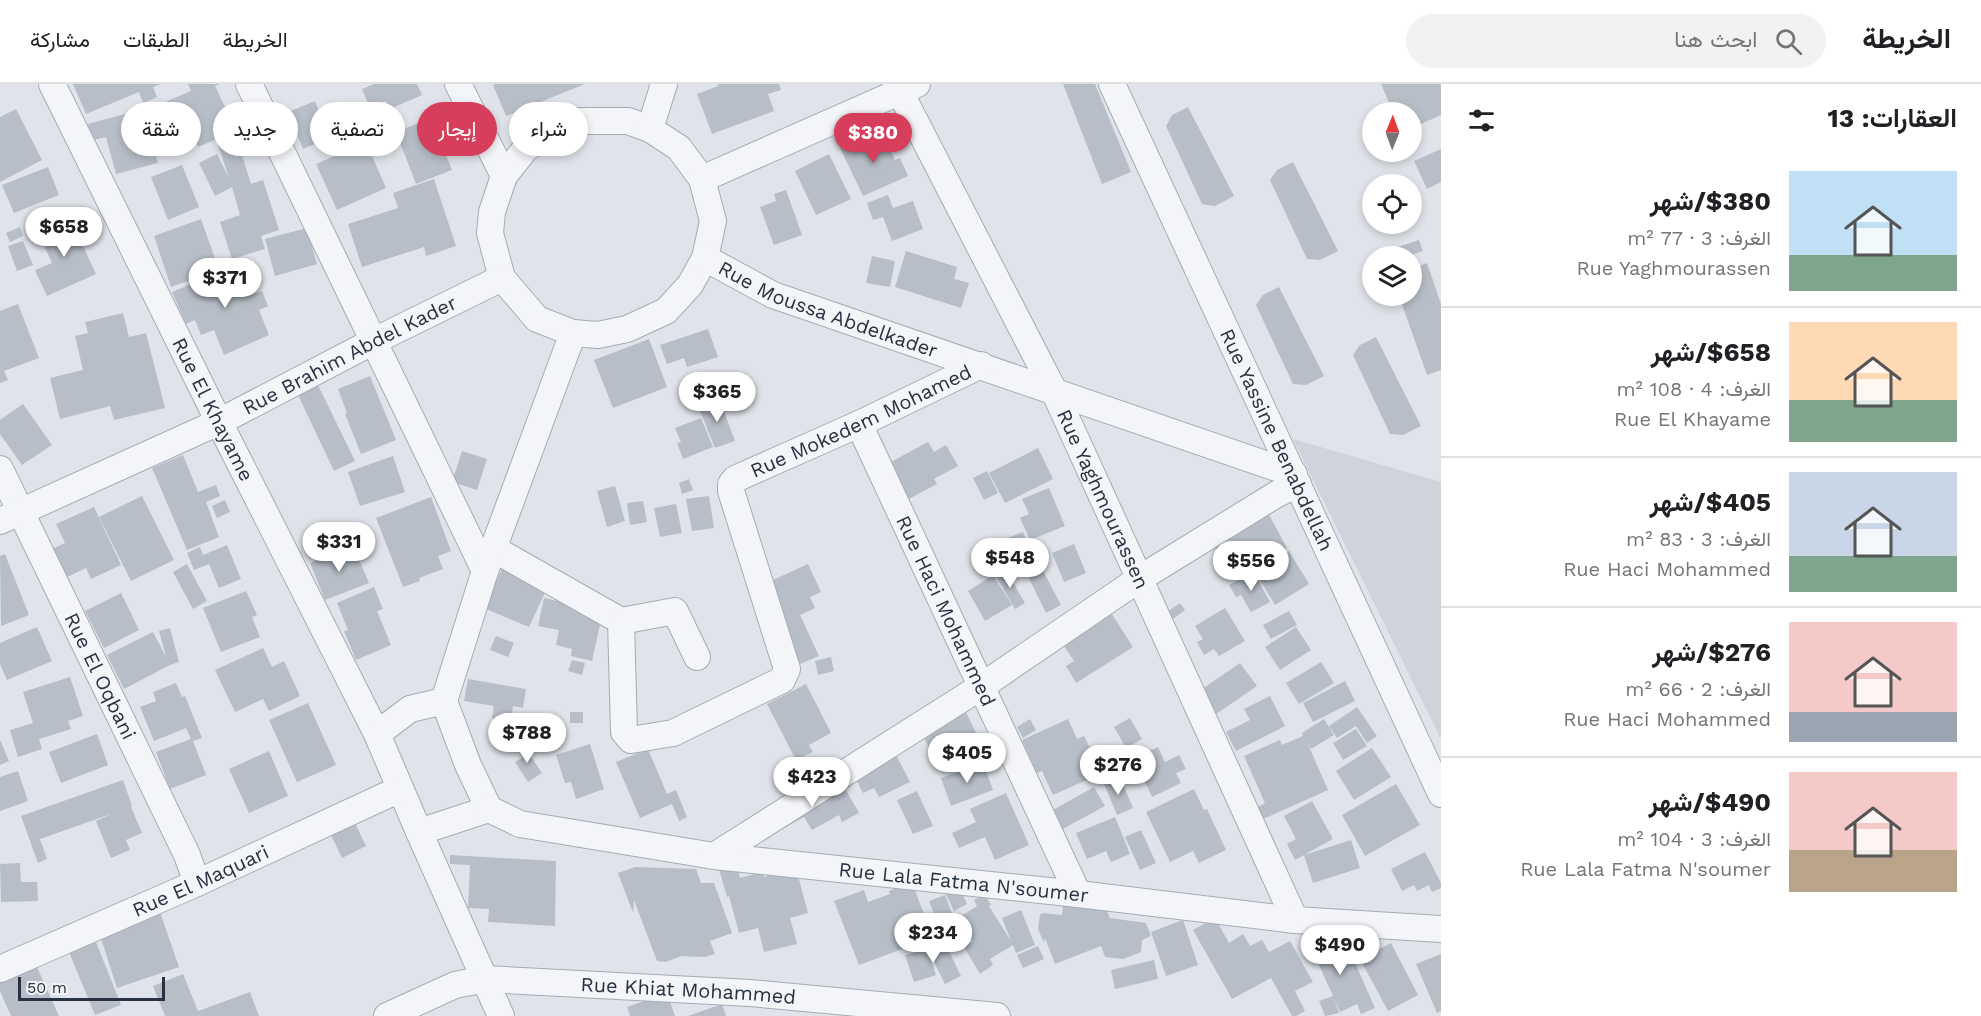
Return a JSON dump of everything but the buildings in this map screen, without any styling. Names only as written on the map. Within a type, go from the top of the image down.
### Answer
[{"type":"street","name":"Rue El Khayame","points":[[52,84],[377,734],[501,1016]]},
{"type":"street","points":[[249,84],[374,341],[489,560],[621,621],[675,611],[697,657]]},
{"type":"street","points":[[458,84],[504,176]]},
{"type":"street","points":[[650,129],[664,84]]},
{"type":"street","name":"Rue Yassine Benabdellah","points":[[1112,84],[1441,794]]},
{"type":"street","points":[[702,179],[904,87]]},
{"type":"street","name":"Rue Yaghmourassen","points":[[904,87],[1054,391],[1295,920]]},
{"type":"street","points":[[577,121],[628,121],[650,129],[678,148],[702,179],[713,220],[705,258],[690,285],[666,311],[627,329],[598,335],[573,333],[537,319],[502,278],[490,233],[492,212],[504,176],[526,148],[577,121]]},
{"type":"street","name":"Rue Moussa Abdelkader","points":[[705,258],[773,295],[981,365],[1296,479]]},
{"type":"street","name":"Rue Brahim Abdel Kader","points":[[10,516],[219,422],[374,341],[502,278]]},
{"type":"street","points":[[419,832],[489,809],[468,765],[444,701],[489,560],[573,333]]},
{"type":"street","name":"Rue Mokedem Mohamed","points":[[621,621],[624,732],[632,740],[673,733],[782,680],[787,669],[730,491],[731,484],[735,479],[859,424],[981,365]]},
{"type":"street","name":"Rue Haci Mohammed","points":[[859,424],[1078,894]]},
{"type":"street","name":"Rue El Oqbani","points":[[0,469],[10,516],[187,855],[197,883]]},
{"type":"street","points":[[714,856],[982,686],[1139,579],[1278,494],[1296,479]]},
{"type":"street","points":[[377,734],[410,709],[444,701]]},
{"type":"street","name":"Rue El Maquari","points":[[2,961],[197,883],[400,789]]},
{"type":"street","name":"Rue Lala Fatma N'soumer","points":[[489,809],[520,824],[714,856],[1078,894],[1295,920],[1441,929]]},
{"type":"street","name":"Rue Khiat Mohammed","points":[[387,1016],[455,985],[486,979],[750,993],[997,1016]]},
{"type":"street","points":[[750,993],[762,1016]]},
{"type":"shaded area","points":[[1293,439],[1441,482],[1441,739]]}]
